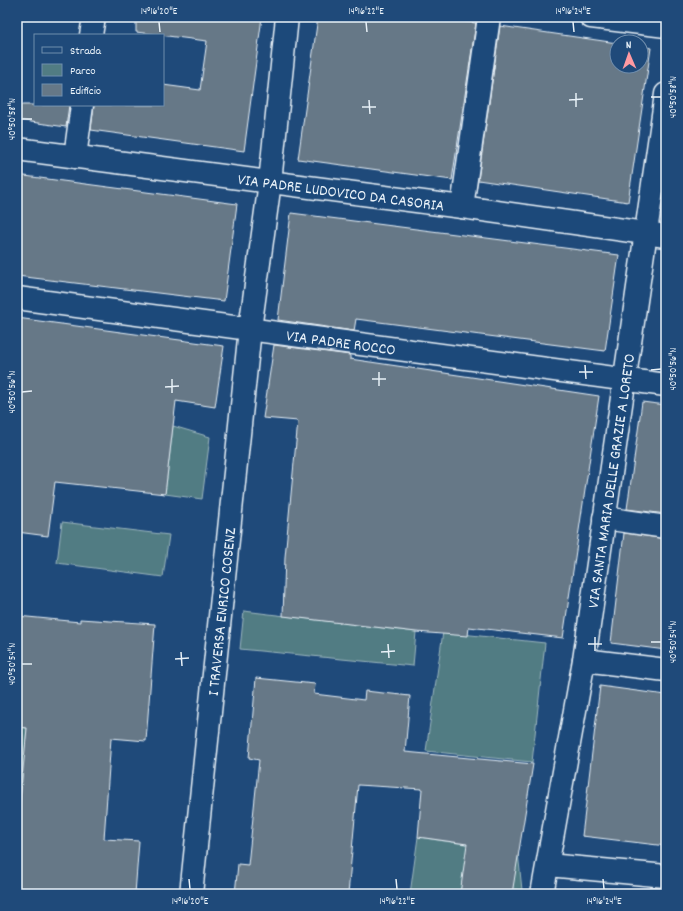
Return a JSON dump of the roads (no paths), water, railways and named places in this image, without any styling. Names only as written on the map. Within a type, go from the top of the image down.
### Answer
[{"type":"street","points":[[91,34],[94,17]]},
{"type":"street","name":"I TRAVERSA ENRICO COSENZ","points":[[191,894],[250,329],[270,182],[287,17]]},
{"type":"street","points":[[462,207],[489,17]]},
{"type":"street","points":[[591,17],[666,26]]},
{"type":"street","name":"VIA SANTA MARIA DELLE GRAZIE A LORETO","points":[[542,894],[584,660],[625,379],[656,235],[666,94]]},
{"type":"street","points":[[75,157],[82,106]]},
{"type":"street","name":"VIA PADRE LUDOVICO DA CASORIA","points":[[17,149],[462,207],[656,235]]},
{"type":"street","name":"VIA PADRE ROCCO","points":[[17,298],[666,385]]},
{"type":"street","points":[[604,518],[666,527]]},
{"type":"street","points":[[584,660],[666,670]]},
{"type":"street","points":[[548,865],[666,876]]}]
